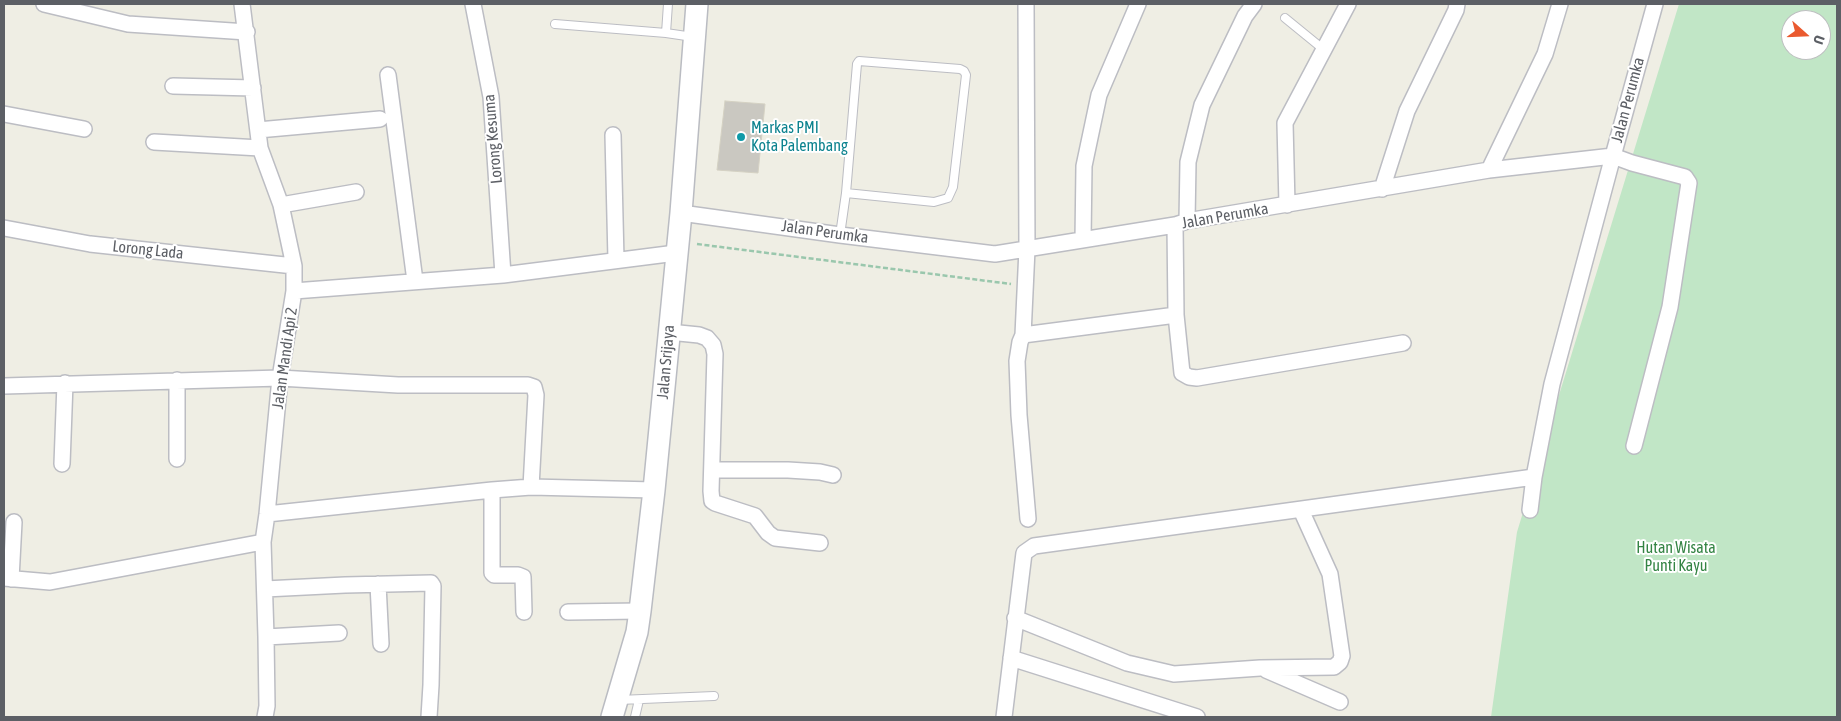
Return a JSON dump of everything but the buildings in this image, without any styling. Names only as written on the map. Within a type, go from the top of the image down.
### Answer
[{"type":"street","points":[[44,4],[128,24],[247,32]]},
{"type":"street","name":"Jalan Mandi Api 2","points":[[242,4],[260,148],[281,205],[294,266],[294,291],[280,378],[263,542],[266,637],[265,717]]},
{"type":"street","name":"Lorong Kesuma","points":[[474,4],[491,97],[503,275]]},
{"type":"street","name":"Jalan Srijaya","points":[[615,709],[637,632],[640,611],[654,490],[681,213],[697,4]]},
{"type":"street","points":[[1026,4],[1026,249],[1023,335],[1017,361],[1019,415],[1028,519]]},
{"type":"street","points":[[1083,240],[1084,166],[1099,95],[1138,4]]},
{"type":"street","points":[[1254,4],[1245,16],[1202,105],[1188,162],[1181,223],[1176,315],[1182,373],[1196,378],[1403,343]]},
{"type":"street","points":[[1286,205],[1285,123],[1348,4]]},
{"type":"street","points":[[1382,189],[1407,111],[1456,10],[1457,4]]},
{"type":"street","points":[[1489,170],[1545,54],[1560,4]]},
{"type":"street","name":"Jalan Perumka","points":[[681,213],[995,254],[1489,170],[1613,156],[1655,4]]},
{"type":"street","points":[[388,74],[416,282]]},
{"type":"street","points":[[173,86],[253,88]]},
{"type":"street","points":[[4,114],[84,129]]},
{"type":"street","points":[[258,130],[380,119]]},
{"type":"street","points":[[613,135],[616,260]]},
{"type":"street","points":[[154,142],[260,148]]},
{"type":"street","points":[[1530,510],[1534,477],[1552,384],[1613,156],[1685,177],[1689,183],[1670,306],[1634,446]]},
{"type":"street","points":[[281,205],[356,192]]},
{"type":"street","name":"Lorong Lada","points":[[4,228],[90,244],[294,266]]},
{"type":"street","points":[[294,291],[503,275],[616,260],[677,247]]},
{"type":"street","points":[[1023,335],[1176,315]]},
{"type":"street","points":[[669,332],[699,335],[707,338],[713,345],[715,354],[711,491],[714,502],[755,516],[768,533],[775,538],[820,543]]},
{"type":"street","points":[[4,386],[280,378],[398,385],[528,385],[534,387],[536,396],[530,487]]},
{"type":"street","points":[[177,380],[177,459]]},
{"type":"street","points":[[62,464],[65,383]]},
{"type":"street","points":[[712,470],[788,470],[820,472],[833,475]]},
{"type":"street","points":[[1004,717],[1024,552],[1034,546],[1534,477]]},
{"type":"street","points":[[267,514],[530,487],[654,490]]},
{"type":"street","points":[[492,490],[492,573],[494,575],[518,574],[523,577],[524,612]]},
{"type":"street","points":[[1015,618],[1127,663],[1174,674],[1260,668],[1334,667],[1340,662],[1342,656],[1330,574],[1301,510]]},
{"type":"street","points":[[14,522],[7,579],[50,582],[263,542]]},
{"type":"street","points":[[265,589],[429,582],[432,586],[429,717]]},
{"type":"street","points":[[378,584],[380,644]]},
{"type":"street","points":[[568,612],[640,611]]},
{"type":"street","points":[[266,637],[339,633]]},
{"type":"street","points":[[1010,658],[1197,717]]},
{"type":"street","points":[[1260,668],[1340,702]]},
{"type":"lane","points":[[666,33],[668,4]]},
{"type":"lane","points":[[1285,18],[1323,49]]},
{"type":"lane","points":[[555,24],[666,33],[695,38]]},
{"type":"lane","points":[[840,235],[846,193],[855,68],[859,61],[964,71],[966,75],[953,187],[948,198],[934,202],[846,193]]},
{"type":"lane","points":[[615,709],[639,700],[714,696]]},
{"type":"lane","points":[[635,717],[639,700]]},
{"type":"path","points":[[677,247],[1025,286]]},
{"type":"green space","name":"Hutan Wisata Punti Kayu","points":[[1679,4],[1837,4],[1837,717],[1491,717],[1517,532]]},
{"type":"place","name":"Markas PMI Kota Palembang","points":[[741,137]]}]
